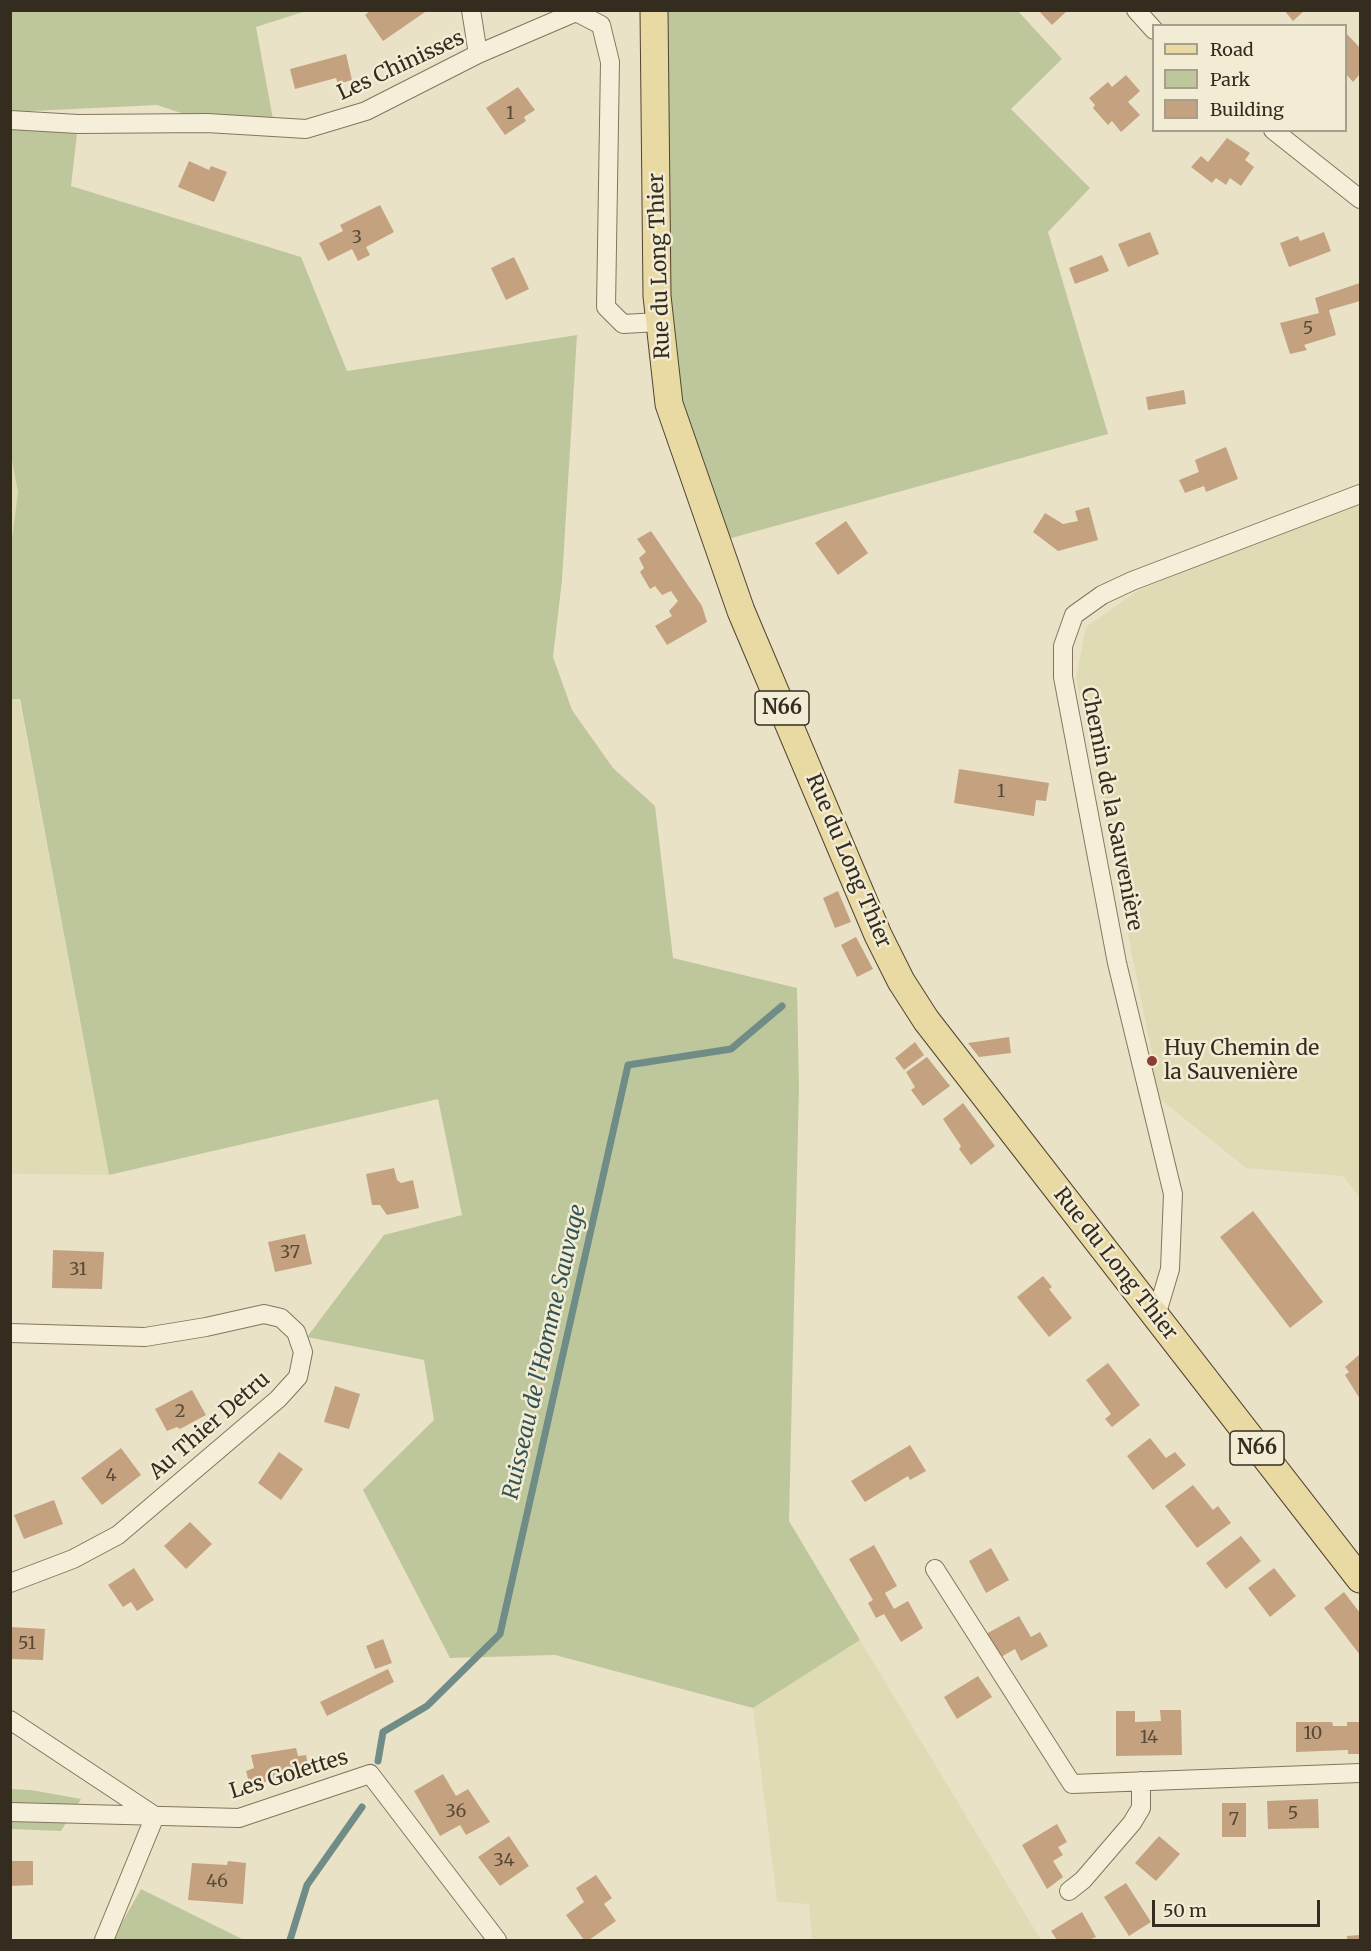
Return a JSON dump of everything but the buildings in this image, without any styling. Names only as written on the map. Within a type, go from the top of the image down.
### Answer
[{"type":"main road","name":"Rue du Long Thier","points":[[654,10],[658,322],[669,404],[741,611],[878,935],[901,981],[926,1020],[1360,1579]]},
{"type":"street","points":[[471,10],[478,54]]},
{"type":"street","points":[[1136,10],[1152,28]]},
{"type":"street","name":"Les Chinisses","points":[[10,120],[78,124],[207,123],[306,129],[366,111],[478,54],[576,12],[601,25],[610,62],[606,307],[623,324],[658,322]]},
{"type":"street","points":[[1276,132],[1360,199]]},
{"type":"street","name":"Chemin de la Sauvenière","points":[[1156,1316],[1170,1269],[1173,1194],[1117,963],[1064,677],[1064,646],[1074,615],[1102,595],[1132,581],[1360,494]]},
{"type":"street","name":"Au Thier Detru","points":[[10,1334],[146,1337],[264,1314],[281,1318],[296,1332],[303,1352],[298,1377],[278,1399],[118,1535],[73,1559],[10,1583]]},
{"type":"street","points":[[935,1569],[1071,1784],[1360,1773]]},
{"type":"street","points":[[10,1720],[155,1816]]},
{"type":"street","name":"Les Golettes","points":[[155,1816],[239,1818],[370,1774],[497,1941]]},
{"type":"street","points":[[1069,1891],[1083,1880],[1132,1823],[1141,1808],[1141,1781]]},
{"type":"street","points":[[10,1812],[155,1816]]},
{"type":"street","points":[[104,1941],[155,1816]]},
{"type":"shaded area","points":[[11,450],[18,492],[11,555]]},
{"type":"shaded area","points":[[1360,498],[1360,1198],[1343,1176],[1246,1168],[1146,1088],[1138,1060],[1152,1054],[1076,677],[1086,627],[1137,591]]},
{"type":"shaded area","points":[[19,698],[109,1175],[11,1174],[10,699]]},
{"type":"shaded area","points":[[860,1640],[1041,1940],[812,1940],[809,1904],[777,1902],[753,1708]]},
{"type":"green space","points":[[10,11],[306,11],[256,27],[273,119],[187,115],[157,105],[11,112]]},
{"type":"green space","points":[[654,11],[1018,11],[1062,59],[1011,109],[1090,188],[1048,232],[1108,434],[717,542],[669,404]]},
{"type":"green space","points":[[10,125],[78,125],[71,186],[301,257],[347,371],[577,335],[562,580],[553,657],[572,710],[613,768],[655,806],[673,958],[797,988],[799,1087],[789,1521],[860,1640],[753,1708],[555,1655],[450,1658],[363,1490],[434,1420],[424,1360],[307,1337],[384,1235],[462,1215],[438,1099],[109,1175],[20,699],[11,699],[10,555],[18,492],[10,450]]},
{"type":"green space","points":[[11,1789],[31,1790],[81,1799],[61,1831],[11,1829]]},
{"type":"green space","points":[[141,1889],[244,1940],[112,1940]]},
{"type":"waterway","name":"Ruisseau de l'Homme Sauvage","points":[[378,1761],[383,1732],[427,1706],[500,1634],[628,1065],[731,1049],[782,1006]]},
{"type":"waterway","name":"Ruisseau de l'Homme Sauvage","points":[[290,1940],[307,1885],[362,1807]]},
{"type":"place","name":"Huy Chemin de la Sauvenière","points":[[1152,1061]]}]
